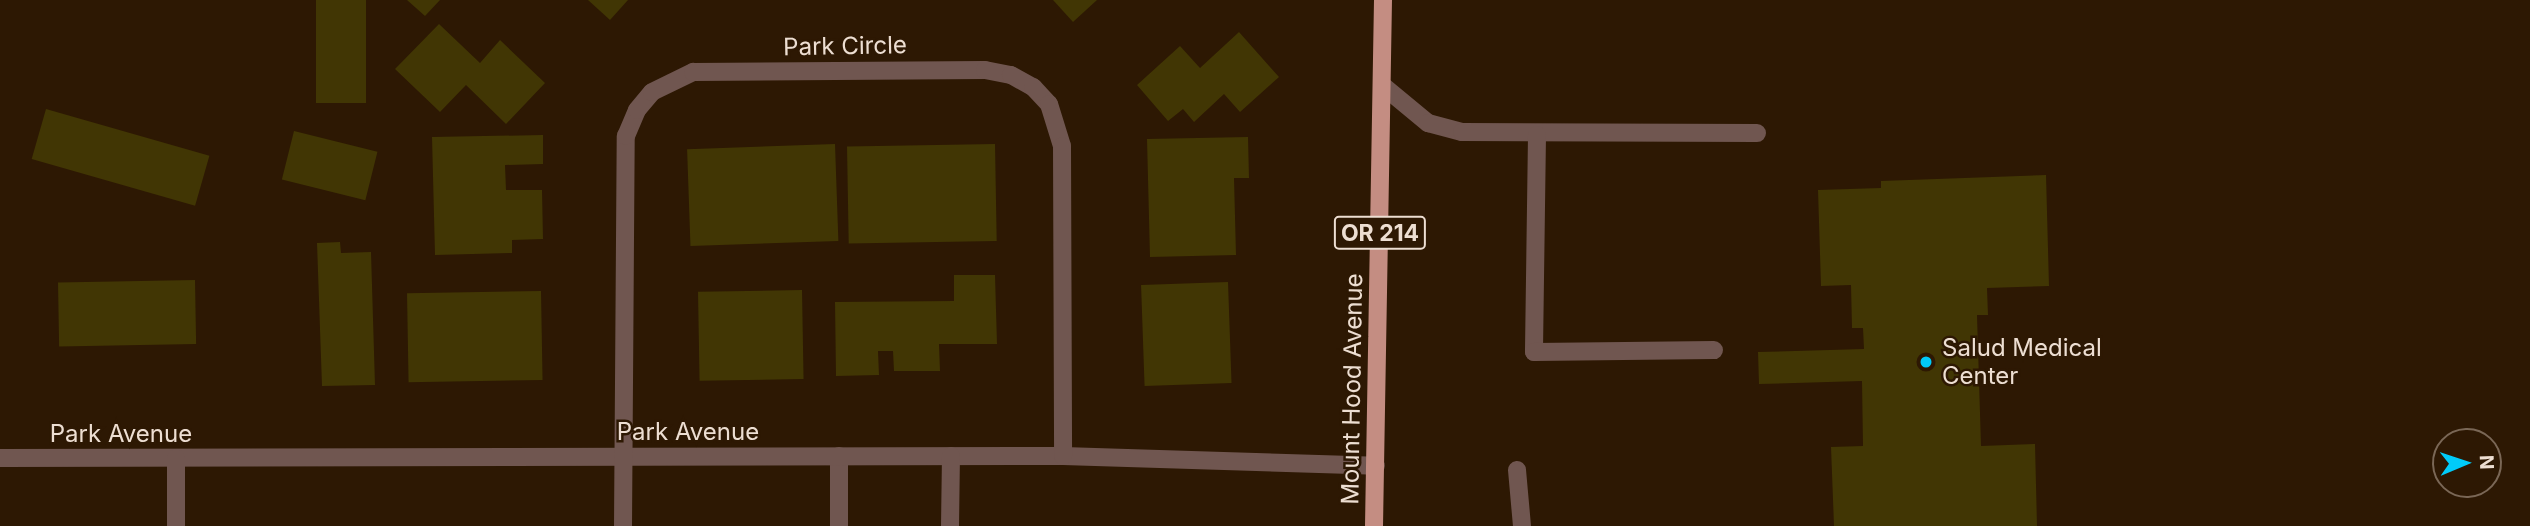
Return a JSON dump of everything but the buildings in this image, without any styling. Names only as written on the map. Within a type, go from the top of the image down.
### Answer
[{"type":"main road","name":"Mount Hood Avenue","points":[[1374,526],[1383,0]]},
{"type":"street","name":"Park Circle","points":[[623,526],[626,136],[637,110],[652,92],[693,72],[985,69],[1011,75],[1033,87],[1053,112],[1062,146],[1063,456]]},
{"type":"street","points":[[1382,85],[1428,123],[1462,132],[1537,135],[1758,133]]},
{"type":"street","points":[[1537,135],[1534,352],[1714,350]]},
{"type":"street","points":[[839,456],[839,526]]},
{"type":"street","points":[[950,526],[951,456]]},
{"type":"street","name":"Park Avenue","points":[[0,458],[1063,456],[1376,466]]},
{"type":"street","points":[[176,458],[176,526]]},
{"type":"street","points":[[1517,470],[1522,526]]},
{"type":"place","name":"Salud Medical Center","points":[[1926,362]]}]
